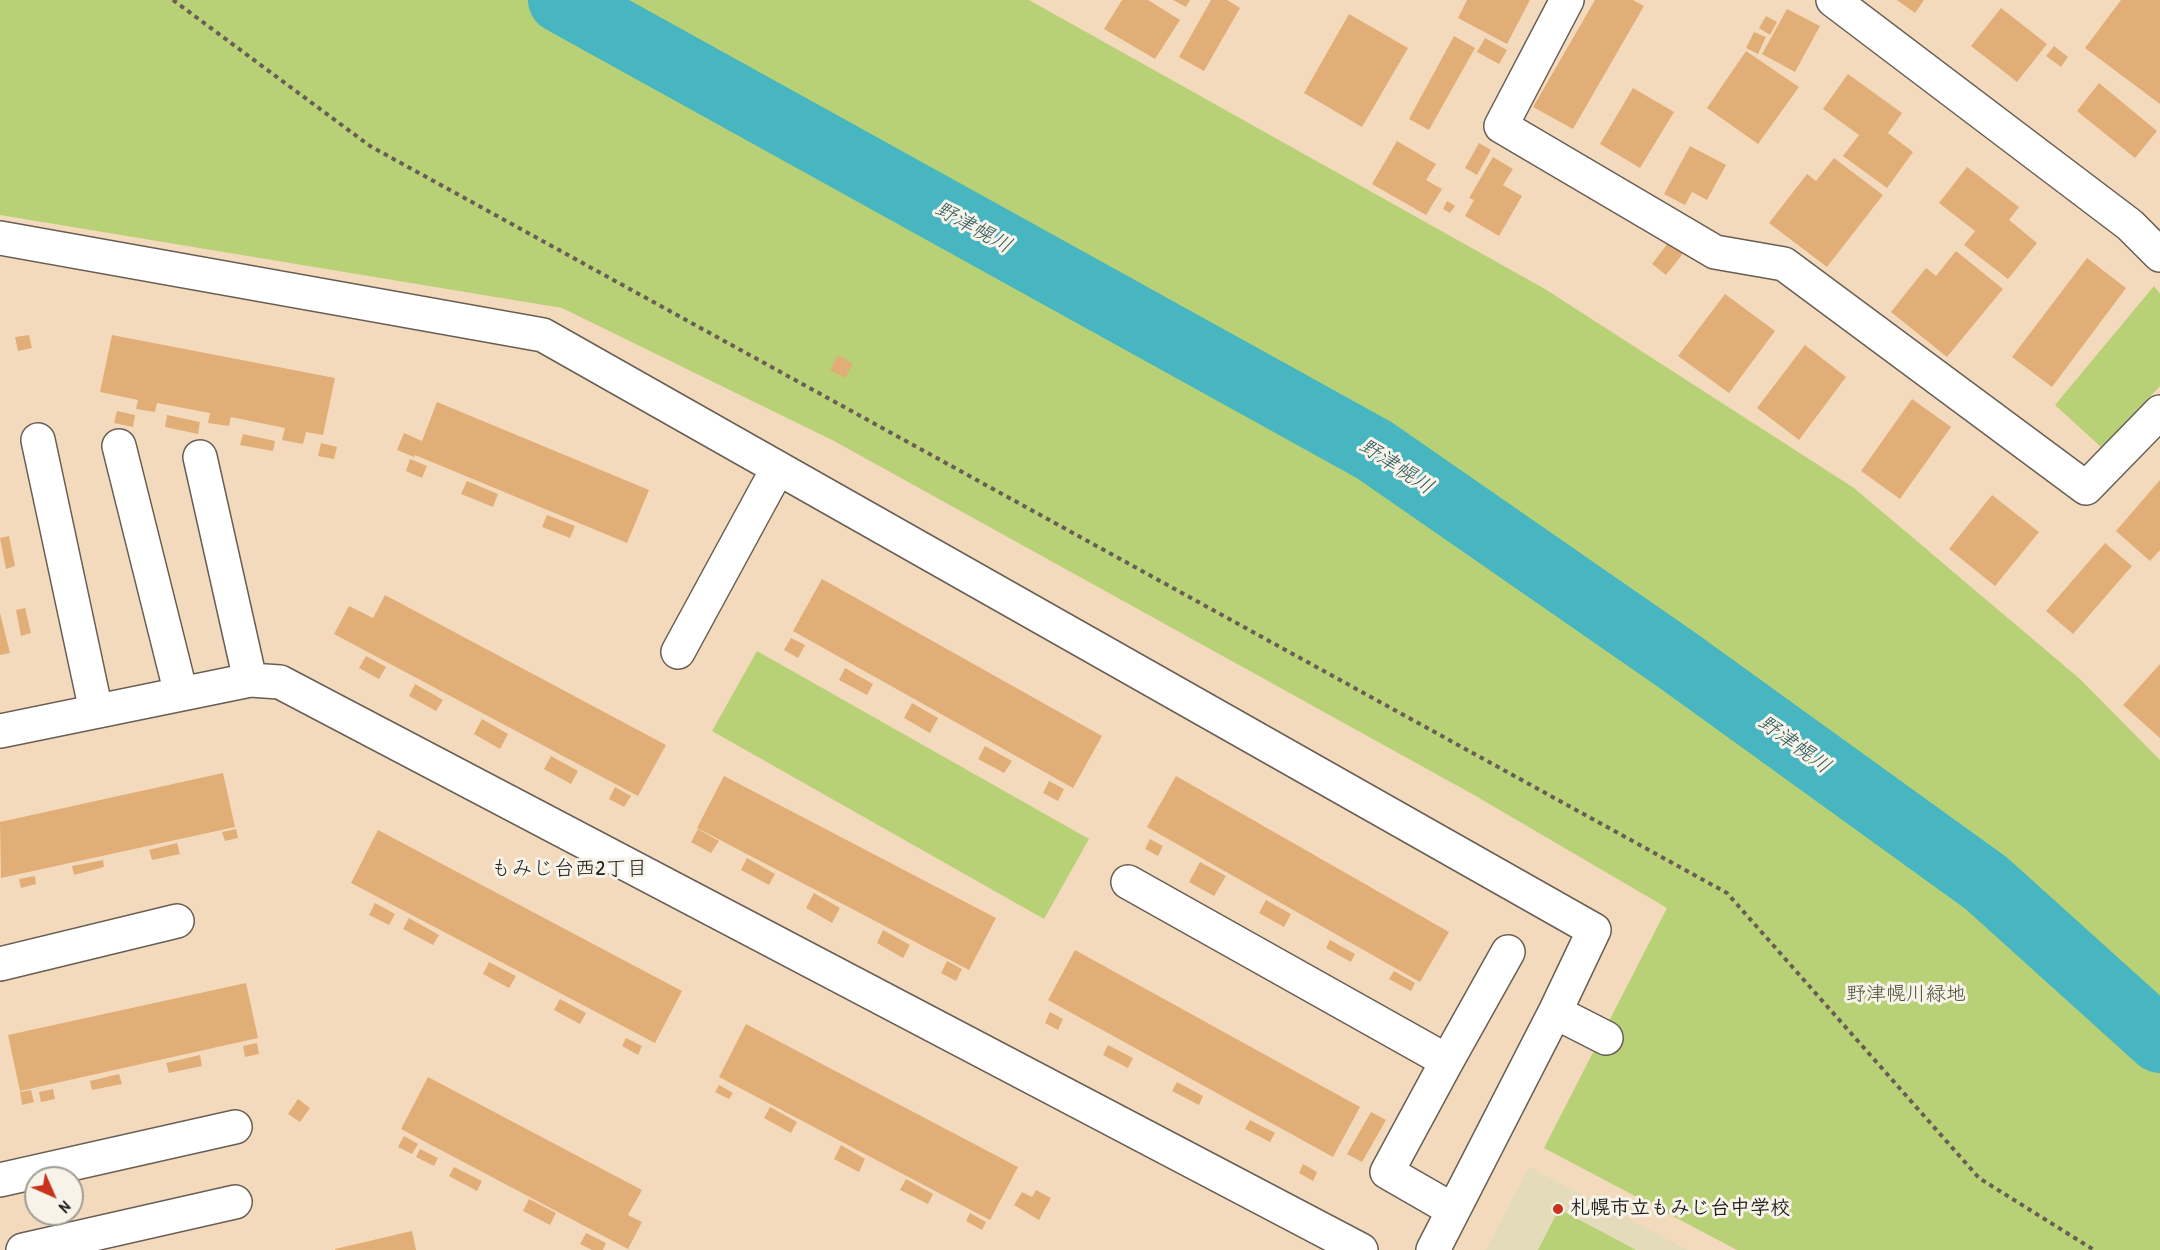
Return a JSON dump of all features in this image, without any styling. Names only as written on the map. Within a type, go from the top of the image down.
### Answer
[{"type":"street","points":[[1567,0],[1501,126],[1715,252],[1784,264],[2086,488],[2160,412]]},
{"type":"street","points":[[1833,0],[2130,225],[2160,255]]},
{"type":"street","points":[[0,238],[543,335],[1594,930],[1556,1012],[1433,1250]]},
{"type":"street","points":[[38,440],[96,711]]},
{"type":"street","points":[[120,446],[181,694]]},
{"type":"street","points":[[200,457],[250,680]]},
{"type":"street","points":[[678,652],[778,468]]},
{"type":"street","points":[[0,731],[250,680],[280,682],[1361,1250]]},
{"type":"street","points":[[1128,882],[1447,1061]]},
{"type":"street","points":[[0,964],[177,921]]},
{"type":"street","points":[[1453,1210],[1387,1172],[1508,952]]},
{"type":"street","points":[[1556,1012],[1606,1038]]},
{"type":"street","points":[[0,1180],[235,1127]]},
{"type":"street","points":[[23,1250],[235,1202]]},
{"type":"path","points":[[173,0],[370,146],[1727,893],[1978,1178],[2094,1250]]},
{"type":"shaded area","name":"札幌市立もみじ台中学校","points":[[1529,1167],[1688,1250],[1486,1250]]},
{"type":"green space","name":"野津幌川緑地","points":[[0,0],[1029,0],[1545,289],[1854,488],[2080,679],[2160,760],[2160,1250],[1737,1250],[1544,1148],[1667,908],[1474,795],[834,441],[562,308],[0,215]]},
{"type":"green space","points":[[2154,286],[2160,294],[2160,386],[2102,448],[2055,405]]},
{"type":"green space","points":[[757,651],[1089,839],[1044,919],[712,731]]},
{"type":"green space","points":[[1559,1209],[1636,1250],[1538,1250]]},
{"type":"building","points":[[1122,0],[1148,0],[1180,20],[1155,59],[1104,29]]},
{"type":"building","points":[[1173,0],[1190,0],[1186,7]]},
{"type":"building","points":[[1211,0],[1227,0],[1240,8],[1204,71],[1179,57]]},
{"type":"building","points":[[1467,0],[1530,0],[1507,44],[1458,18]]},
{"type":"building","points":[[1595,0],[1633,0],[1644,6],[1573,129],[1533,107]]},
{"type":"building","points":[[1897,0],[1924,0],[1915,13]]},
{"type":"building","points":[[2121,0],[2160,0],[2160,104],[2085,48]]},
{"type":"building","points":[[2001,8],[2047,44],[2017,82],[1971,46]]},
{"type":"building","points":[[1787,9],[1820,26],[1795,72],[1762,54]]},
{"type":"building","points":[[1349,14],[1408,48],[1362,127],[1304,93]]},
{"type":"building","points":[[1766,16],[1777,22],[1770,35],[1759,28]]},
{"type":"building","points":[[1754,32],[1766,37],[1758,54],[1746,48]]},
{"type":"building","points":[[1454,36],[1475,48],[1429,130],[1409,119]]},
{"type":"building","points":[[1485,38],[1507,50],[1499,64],[1477,52]]},
{"type":"building","points":[[2054,46],[2068,57],[2061,67],[2046,56]]},
{"type":"building","points":[[1746,51],[1799,87],[1758,144],[1707,108]]},
{"type":"building","points":[[1848,74],[1902,113],[1888,133],[1913,152],[1887,188],[1843,156],[1859,135],[1823,109]]},
{"type":"building","points":[[2099,83],[2157,131],[2135,158],[2077,111]]},
{"type":"building","points":[[1633,88],[1674,112],[1640,168],[1600,144]]},
{"type":"building","points":[[1397,141],[1436,164],[1426,180],[1442,189],[1426,215],[1372,184]]},
{"type":"building","points":[[1479,143],[1491,150],[1477,175],[1465,168]]},
{"type":"building","points":[[1690,146],[1726,165],[1707,200],[1692,192],[1685,205],[1664,194]]},
{"type":"building","points":[[1493,157],[1513,169],[1503,185],[1522,196],[1499,236],[1465,216],[1474,200],[1469,198]]},
{"type":"building","points":[[1834,158],[1883,195],[1827,267],[1769,223],[1807,174],[1816,181]]},
{"type":"building","points":[[1967,167],[2019,207],[2009,220],[2037,243],[2008,279],[1964,245],[1975,231],[1939,203]]},
{"type":"building","points":[[1447,201],[1455,206],[1450,213],[1443,209]]},
{"type":"building","points":[[1674,235],[1689,246],[1666,275],[1652,264]]},
{"type":"building","points":[[1956,251],[2003,289],[1947,357],[1891,312],[1926,268],[1936,276]]},
{"type":"building","points":[[2087,258],[2126,288],[2052,387],[2012,357]]},
{"type":"building","points":[[1725,294],[1775,331],[1729,393],[1678,356]]},
{"type":"building","points":[[29,335],[32,348],[18,351],[15,337]]},
{"type":"building","points":[[112,335],[335,378],[323,435],[306,432],[303,444],[282,440],[285,428],[231,417],[229,426],[208,423],[210,413],[157,403],[155,412],[136,409],[138,400],[100,392]]},
{"type":"building","points":[[1805,345],[1846,377],[1799,440],[1757,408]]},
{"type":"building","points":[[838,355],[853,364],[845,378],[830,370]]},
{"type":"building","points":[[1912,399],[1951,427],[1900,499],[1861,471]]},
{"type":"building","points":[[437,402],[649,490],[627,543],[415,455],[414,457],[397,450],[404,433],[422,441]]},
{"type":"building","points":[[117,411],[135,415],[133,427],[114,423]]},
{"type":"building","points":[[167,415],[200,422],[198,434],[165,427]]},
{"type":"building","points":[[243,434],[275,441],[273,451],[240,445]]},
{"type":"building","points":[[321,443],[337,447],[334,459],[318,456]]},
{"type":"building","points":[[410,459],[427,466],[422,478],[406,471]]},
{"type":"building","points":[[2160,480],[2160,550],[2150,561],[2116,531]]},
{"type":"building","points":[[467,481],[498,494],[493,507],[461,494]]},
{"type":"building","points":[[1992,495],[2039,532],[1995,586],[1949,549]]},
{"type":"building","points":[[547,515],[575,526],[570,538],[542,527]]},
{"type":"building","points":[[9,536],[15,566],[6,569],[0,538]]},
{"type":"building","points":[[2105,543],[2132,566],[2073,634],[2046,611]]},
{"type":"building","points":[[822,579],[1102,736],[1073,788],[793,631]]},
{"type":"building","points":[[385,595],[666,745],[638,796],[334,634],[349,606],[373,618]]},
{"type":"building","points":[[25,608],[31,633],[21,636],[16,610]]},
{"type":"building","points":[[0,613],[10,653],[0,655]]},
{"type":"building","points":[[791,638],[805,645],[798,658],[784,650]]},
{"type":"building","points":[[366,656],[386,667],[379,679],[359,668]]},
{"type":"building","points":[[2160,664],[2160,738],[2123,705]]},
{"type":"building","points":[[845,668],[873,684],[867,695],[839,680]]},
{"type":"building","points":[[415,684],[443,700],[436,711],[409,696]]},
{"type":"building","points":[[912,703],[938,718],[930,733],[904,718]]},
{"type":"building","points":[[482,719],[508,734],[500,749],[474,734]]},
{"type":"building","points":[[985,746],[1012,761],[1004,773],[978,759]]},
{"type":"building","points":[[551,756],[578,771],[571,784],[544,769]]},
{"type":"building","points":[[223,773],[235,827],[1,878],[0,822]]},
{"type":"building","points":[[724,776],[996,918],[969,970],[697,828]]},
{"type":"building","points":[[1176,776],[1449,932],[1420,982],[1147,827]]},
{"type":"building","points":[[1049,781],[1064,789],[1058,801],[1043,793]]},
{"type":"building","points":[[615,787],[631,796],[624,807],[609,799]]},
{"type":"building","points":[[236,829],[238,838],[225,841],[222,832]]},
{"type":"building","points":[[698,829],[719,841],[711,853],[691,842]]},
{"type":"building","points":[[378,830],[682,991],[655,1043],[351,883]]},
{"type":"building","points":[[1150,839],[1163,846],[1158,856],[1145,849]]},
{"type":"building","points":[[177,843],[180,854],[152,860],[149,850]]},
{"type":"building","points":[[747,858],[775,874],[769,885],[741,870]]},
{"type":"building","points":[[103,860],[104,867],[74,875],[72,866]]},
{"type":"building","points":[[1200,862],[1226,876],[1214,896],[1189,882]]},
{"type":"building","points":[[35,876],[36,884],[21,888],[19,879]]},
{"type":"building","points":[[814,893],[840,908],[832,923],[806,908]]},
{"type":"building","points":[[1266,900],[1291,914],[1284,927],[1259,913]]},
{"type":"building","points":[[375,903],[395,914],[389,925],[369,915]]},
{"type":"building","points":[[409,918],[439,935],[433,945],[403,929]]},
{"type":"building","points":[[883,930],[910,945],[903,958],[877,943]]},
{"type":"building","points":[[1330,940],[1355,954],[1351,962],[1326,948]]},
{"type":"building","points":[[1075,950],[1360,1107],[1333,1157],[1048,1000]]},
{"type":"building","points":[[947,961],[962,969],[956,981],[941,973]]},
{"type":"building","points":[[489,962],[516,976],[509,988],[483,974]]},
{"type":"building","points":[[1394,971],[1415,983],[1411,991],[1389,979]]},
{"type":"building","points":[[246,983],[258,1038],[20,1091],[8,1035]]},
{"type":"building","points":[[560,999],[586,1013],[580,1024],[554,1010]]},
{"type":"building","points":[[1050,1012],[1063,1019],[1058,1030],[1045,1023]]},
{"type":"building","points":[[746,1024],[1018,1167],[990,1220],[719,1077]]},
{"type":"building","points":[[626,1038],[642,1046],[638,1055],[622,1046]]},
{"type":"building","points":[[257,1043],[259,1054],[245,1057],[243,1046]]},
{"type":"building","points":[[1108,1045],[1133,1058],[1128,1068],[1103,1055]]},
{"type":"building","points":[[200,1055],[202,1066],[169,1073],[166,1063]]},
{"type":"building","points":[[119,1074],[122,1084],[92,1090],[90,1081]]},
{"type":"building","points":[[428,1077],[642,1190],[628,1215],[642,1222],[628,1249],[401,1129]]},
{"type":"building","points":[[1177,1082],[1203,1096],[1199,1105],[1172,1091]]},
{"type":"building","points":[[719,1085],[733,1093],[729,1099],[715,1092]]},
{"type":"building","points":[[53,1089],[55,1099],[41,1102],[39,1092]]},
{"type":"building","points":[[31,1090],[34,1102],[22,1105],[20,1092]]},
{"type":"building","points":[[298,1099],[310,1108],[300,1122],[288,1114]]},
{"type":"building","points":[[770,1107],[797,1122],[791,1133],[764,1118]]},
{"type":"building","points":[[1371,1112],[1386,1120],[1362,1162],[1347,1154]]},
{"type":"building","points":[[1250,1120],[1275,1133],[1270,1142],[1245,1129]]},
{"type":"building","points":[[404,1136],[418,1144],[412,1154],[398,1147]]},
{"type":"building","points":[[841,1145],[865,1159],[859,1172],[834,1159]]},
{"type":"building","points":[[420,1149],[438,1158],[434,1166],[416,1157]]},
{"type":"building","points":[[1303,1164],[1317,1172],[1313,1181],[1299,1173]]},
{"type":"building","points":[[454,1167],[482,1181],[477,1191],[449,1176]]},
{"type":"building","points":[[906,1179],[933,1194],[928,1204],[900,1190]]},
{"type":"building","points":[[1036,1190],[1051,1198],[1039,1220],[1014,1205],[1022,1192],[1032,1197]]},
{"type":"building","points":[[529,1199],[556,1213],[550,1225],[523,1211]]},
{"type":"building","points":[[970,1213],[986,1222],[982,1230],[966,1221]]},
{"type":"building","points":[[412,1231],[416,1250],[335,1250],[335,1249]]},
{"type":"building","points":[[586,1233],[606,1243],[603,1250],[592,1250],[580,1244]]},
{"type":"waterway","name":"野津幌川","points":[[561,0],[1374,450],[1677,660],[1986,883],[2160,1040]]},
{"type":"place","name":"札幌市立もみじ台中学校","points":[[1558,1209]]},
{"type":"district","name":"もみじ台西2丁目","points":[[569,869]]}]
